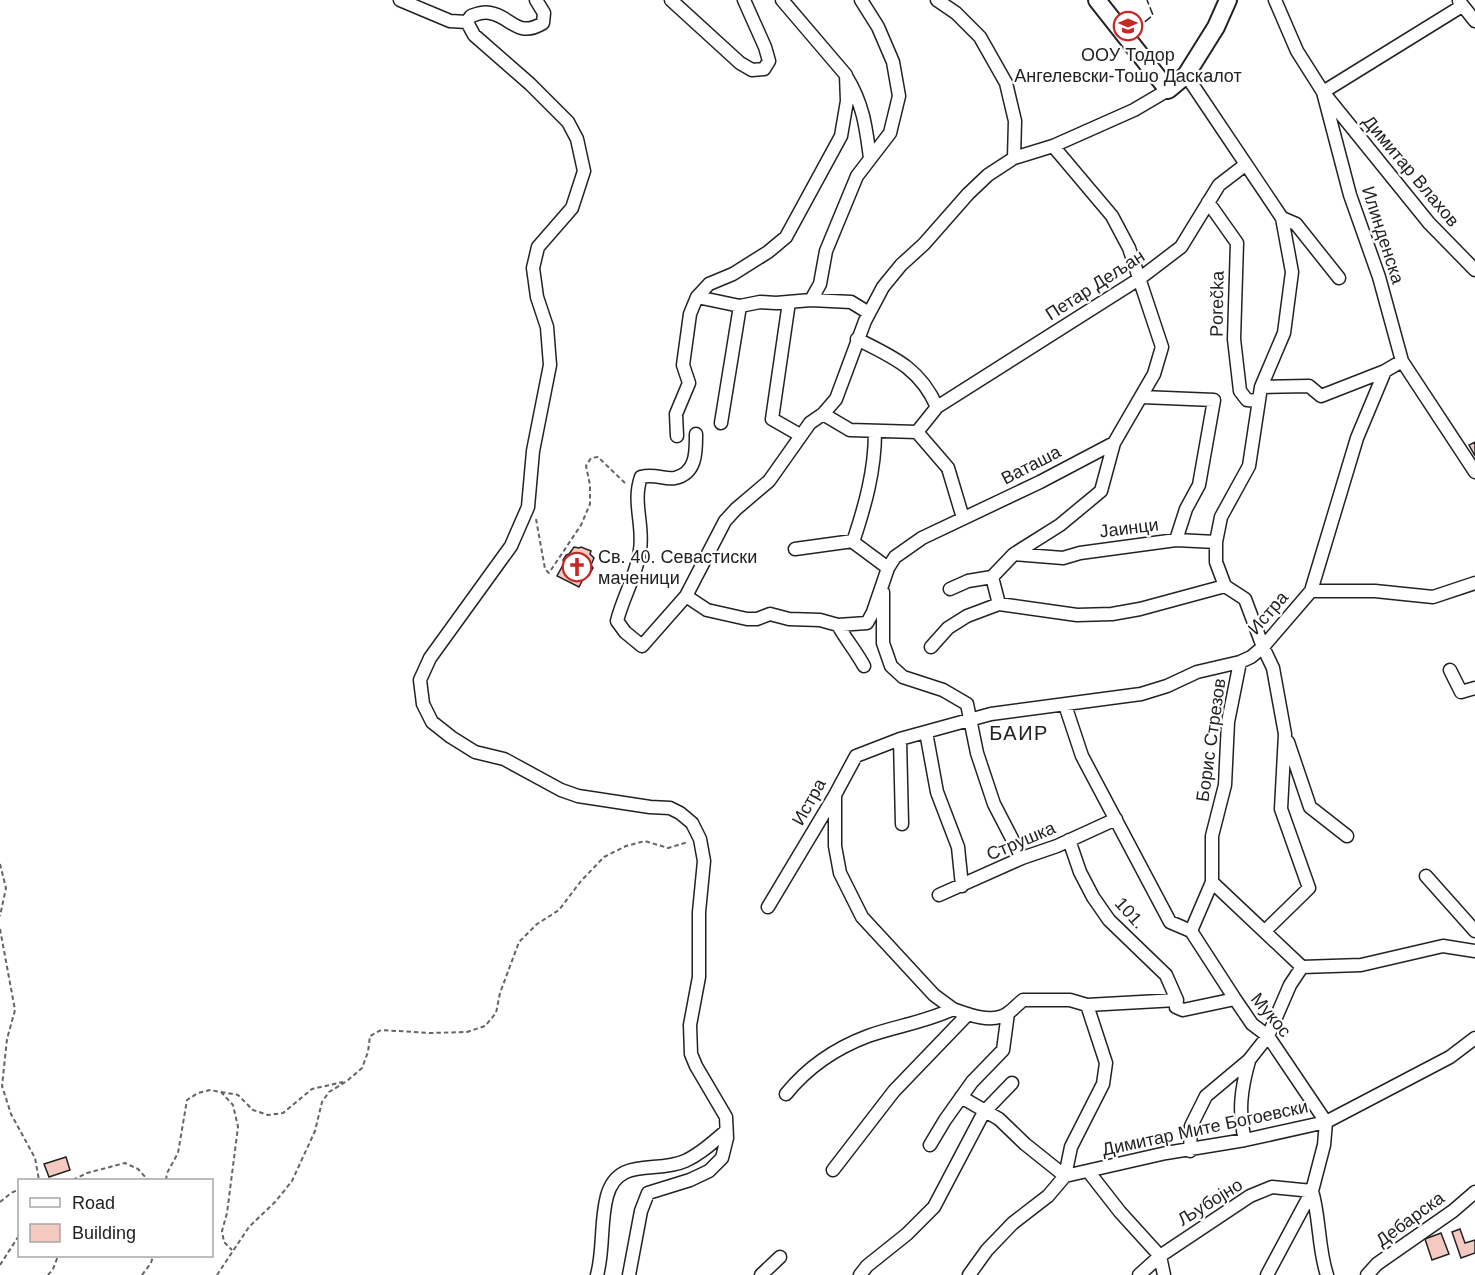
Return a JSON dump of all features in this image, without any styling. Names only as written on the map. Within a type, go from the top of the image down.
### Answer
[{"type":"street","points":[[400,0],[450,21],[467,22]]},
{"type":"street","points":[[467,22],[471,16],[481,12],[492,13],[527,29],[534,28],[543,23],[544,13],[536,0]]},
{"type":"street","points":[[671,0],[740,63],[752,70],[764,69],[769,61],[765,47],[744,0]]},
{"type":"street","points":[[782,0],[836,61],[855,91],[864,116],[870,158]]},
{"type":"street","points":[[811,300],[820,284],[826,251],[857,176],[890,133],[899,96],[893,62],[878,27],[861,0]]},
{"type":"street","points":[[937,0],[956,13],[980,37],[1006,83],[1015,121],[1014,158]]},
{"type":"street","points":[[1097,0],[1168,90]]},
{"type":"street","points":[[696,434],[696,458],[688,470],[675,478],[650,474],[641,477],[636,493],[641,531],[640,551],[617,621],[625,632],[642,646],[686,596],[725,521],[769,481],[800,435],[836,399],[857,339],[869,313],[883,287],[901,265],[924,244],[988,175],[1014,158],[1053,146],[1134,110],[1168,90],[1185,75],[1216,27],[1228,0]]},
{"type":"street","name":"Илинденска","points":[[1275,0],[1297,51],[1323,92],[1350,195],[1379,277],[1402,361],[1475,472]]},
{"type":"street","points":[[1323,92],[1460,3],[1475,21]]},
{"type":"street","points":[[467,22],[474,35],[530,84],[567,122],[577,140],[584,171],[572,208],[538,247],[533,268],[537,297],[547,327],[550,365],[533,451],[528,507],[511,546],[430,658],[420,680],[423,704],[432,722],[475,752],[504,759],[561,790],[579,796],[670,808],[692,823],[700,839],[704,861],[699,912],[699,977],[690,1025],[692,1054],[696,1066],[726,1117],[722,1158],[709,1171],[690,1180],[648,1193],[641,1211],[629,1275]]},
{"type":"street","points":[[677,436],[676,414],[690,383],[683,365],[690,314],[697,297],[709,284],[733,274],[768,252],[786,237],[841,136],[847,101],[846,75]]},
{"type":"street","points":[[1185,75],[1282,218],[1292,272],[1284,333],[1261,387],[1249,466],[1221,517],[1216,542],[1216,562],[1225,586],[1245,599],[1263,648],[1274,668],[1285,734],[1310,807],[1347,836]]},
{"type":"street","name":"Димитар Влахов","points":[[1323,92],[1429,223],[1474,268]]},
{"type":"street","points":[[950,589],[969,581],[992,577],[1014,555],[1060,525],[1101,491],[1114,443],[1154,374],[1162,347],[1130,248],[1112,216],[1053,146]]},
{"type":"street","name":"Петар Дељан","points":[[917,432],[938,407],[1139,279],[1181,247],[1219,185],[1245,165]]},
{"type":"street","name":"Porečka","points":[[1208,202],[1236,243],[1234,339],[1240,391],[1247,400],[1259,401]]},
{"type":"street","points":[[1282,218],[1296,224],[1339,278]]},
{"type":"street","points":[[697,297],[740,306],[760,302],[811,300],[851,302],[869,313]]},
{"type":"street","points":[[789,302],[772,419],[800,435]]},
{"type":"street","points":[[721,423],[740,306]]},
{"type":"street","points":[[857,339],[901,362],[929,389],[938,407]]},
{"type":"street","points":[[1261,387],[1309,386],[1321,396],[1385,371],[1402,361]]},
{"type":"street","name":"Истра","points":[[768,907],[836,795],[856,756],[900,739],[971,719],[1018,710],[1141,694],[1167,686],[1197,672],[1240,662],[1263,648],[1311,591],[1357,438],[1385,371]]},
{"type":"street","name":"Јаинци","points":[[1014,555],[1063,558],[1080,553],[1176,540],[1186,509],[1199,485],[1214,400],[1142,397]]},
{"type":"street","points":[[822,414],[850,430],[917,432],[948,468],[963,518]]},
{"type":"street","points":[[853,541],[867,498],[875,454],[876,432]]},
{"type":"street","name":"Ваташа","points":[[686,596],[707,610],[747,619],[757,619],[771,614],[789,619],[820,620],[838,625],[856,625],[867,622],[888,568],[895,557],[922,538],[1040,482],[1114,443]]},
{"type":"street","points":[[1176,540],[1216,542]]},
{"type":"street","points":[[795,549],[853,541]]},
{"type":"street","points":[[853,541],[888,568]]},
{"type":"street","points":[[992,577],[999,604]]},
{"type":"street","points":[[883,582],[883,643],[891,666],[903,677],[943,690],[967,704],[977,753],[994,804],[1022,858]]},
{"type":"street","points":[[1311,591],[1375,591],[1433,597],[1475,583]]},
{"type":"street","points":[[931,647],[948,628],[967,616],[999,604],[1077,615],[1112,614],[1140,609],[1225,586]]},
{"type":"street","points":[[838,625],[864,666]]},
{"type":"street","name":"Борис Стрезов","points":[[1212,882],[1212,836],[1225,785],[1228,722],[1240,662]]},
{"type":"street","points":[[1450,670],[1461,692],[1475,688]]},
{"type":"street","points":[[1065,705],[1082,756],[1170,922],[1191,931],[1212,882],[1302,967],[1361,965],[1443,946],[1475,951]]},
{"type":"street","points":[[926,732],[937,792],[958,846],[962,886]]},
{"type":"street","points":[[1265,931],[1309,888],[1281,809],[1285,734]]},
{"type":"street","points":[[900,739],[902,824]]},
{"type":"street","points":[[836,795],[835,846],[840,873],[862,917],[934,995],[953,1009],[995,1018],[1008,1013],[1023,1000],[1070,1000],[1087,1005],[1177,1000],[1176,1007],[1183,1010],[1234,999]]},
{"type":"street","name":"Струшка","points":[[939,895],[1116,819]]},
{"type":"street","name":"101.","points":[[1069,840],[1080,872],[1093,897],[1109,920],[1166,975],[1177,1000]]},
{"type":"street","points":[[1426,876],[1475,931]]},
{"type":"street","name":"Мукос","points":[[1191,931],[1234,999],[1252,1024],[1268,1035],[1326,1122]]},
{"type":"street","points":[[1190,1151],[1191,1126],[1206,1096],[1249,1060],[1268,1035],[1290,985],[1302,967]]},
{"type":"street","points":[[969,1275],[987,1250],[1013,1222],[1048,1196],[1065,1176],[1071,1147],[1103,1084],[1106,1063],[1087,1005]]},
{"type":"street","points":[[786,1094],[813,1066],[843,1047],[869,1036],[935,1017],[953,1009]]},
{"type":"street","points":[[930,1145],[972,1082],[1004,1050],[1008,1013]]},
{"type":"street","points":[[833,1170],[894,1091],[968,1014]]},
{"type":"street","name":"Димитар Мите Богоевски","points":[[1065,1176],[1166,1153],[1190,1151],[1326,1122],[1450,1057],[1475,1038]]},
{"type":"street","points":[[1245,1140],[1240,1111],[1241,1088],[1249,1060]]},
{"type":"street","points":[[860,1275],[867,1266],[907,1234],[934,1207],[984,1112],[1012,1083]]},
{"type":"street","points":[[961,1097],[999,1119],[1025,1144],[1065,1176]]},
{"type":"street","points":[[1267,1275],[1312,1191],[1324,1145],[1326,1122]]},
{"type":"street","points":[[597,1275],[607,1197],[613,1182],[620,1174],[634,1169],[663,1167],[684,1161],[704,1150],[726,1131]]},
{"type":"street","points":[[1088,1171],[1120,1212],[1160,1256],[1164,1275]]},
{"type":"street","name":"Љубојно","points":[[1139,1275],[1160,1256],[1250,1196],[1272,1187],[1312,1191]]},
{"type":"street","points":[[1312,1191],[1317,1207],[1320,1247],[1327,1275]]},
{"type":"street","name":"Дебарска","points":[[1367,1275],[1377,1264],[1453,1211],[1475,1192]]},
{"type":"street","points":[[760,1275],[780,1257]]},
{"type":"path","points":[[528,507],[538,521],[545,569],[549,573],[581,525],[590,504],[590,485],[586,466],[591,458],[598,457],[636,493]]},
{"type":"path","points":[[217,1275],[249,1227],[292,1180],[315,1131],[322,1102],[329,1092],[362,1068],[368,1052],[370,1036],[381,1030],[430,1033],[467,1032],[485,1026],[496,1013],[500,993],[519,942],[537,924],[559,910],[581,881],[604,857],[626,846],[645,841],[668,848],[700,839]]},
{"type":"path","points":[[0,864],[6,888],[0,916]]},
{"type":"path","points":[[0,929],[15,1010],[7,1039],[2,1086],[11,1114],[35,1158],[39,1179]]},
{"type":"path","points":[[166,1179],[178,1153],[187,1100],[198,1093],[210,1090],[238,1095],[253,1110],[268,1115],[283,1113],[312,1089],[347,1081]]},
{"type":"path","points":[[221,1092],[233,1106],[238,1127],[227,1213],[222,1231],[224,1242],[232,1251]]},
{"type":"path","points":[[75,1179],[87,1173],[125,1163],[138,1169],[147,1179]]},
{"type":"path","points":[[0,1202],[10,1192],[18,1190]]},
{"type":"path","points":[[0,1265],[18,1237]]},
{"type":"path","points":[[48,1275],[58,1257]]},
{"type":"path","points":[[142,1275],[153,1257]]},
{"type":"building","points":[[1475,442],[1475,456],[1469,445]]},
{"type":"building","name":"Св. 40. Севастиски маченици","points":[[574,547],[591,551],[590,554],[594,558],[591,565],[593,568],[589,575],[585,575],[579,587],[557,576],[564,563],[563,560]]},
{"type":"building","points":[[66,1157],[70,1170],[49,1177],[44,1164]]},
{"type":"building","points":[[1460,1229],[1465,1243],[1475,1240],[1475,1253],[1461,1258],[1452,1232]]},
{"type":"building","points":[[1441,1233],[1449,1254],[1432,1260],[1425,1239]]},
{"type":"fence","points":[[1128,36],[1153,15],[1147,0]]},
{"type":"place","name":"ООУ Тодор Ангелевски-Тошо Даскалот","points":[[1128,26]]},
{"type":"place","name":"Св. 40. Севастиски маченици","points":[[577,567]]},
{"type":"district","name":"БАИР","points":[[1019,733]]}]
